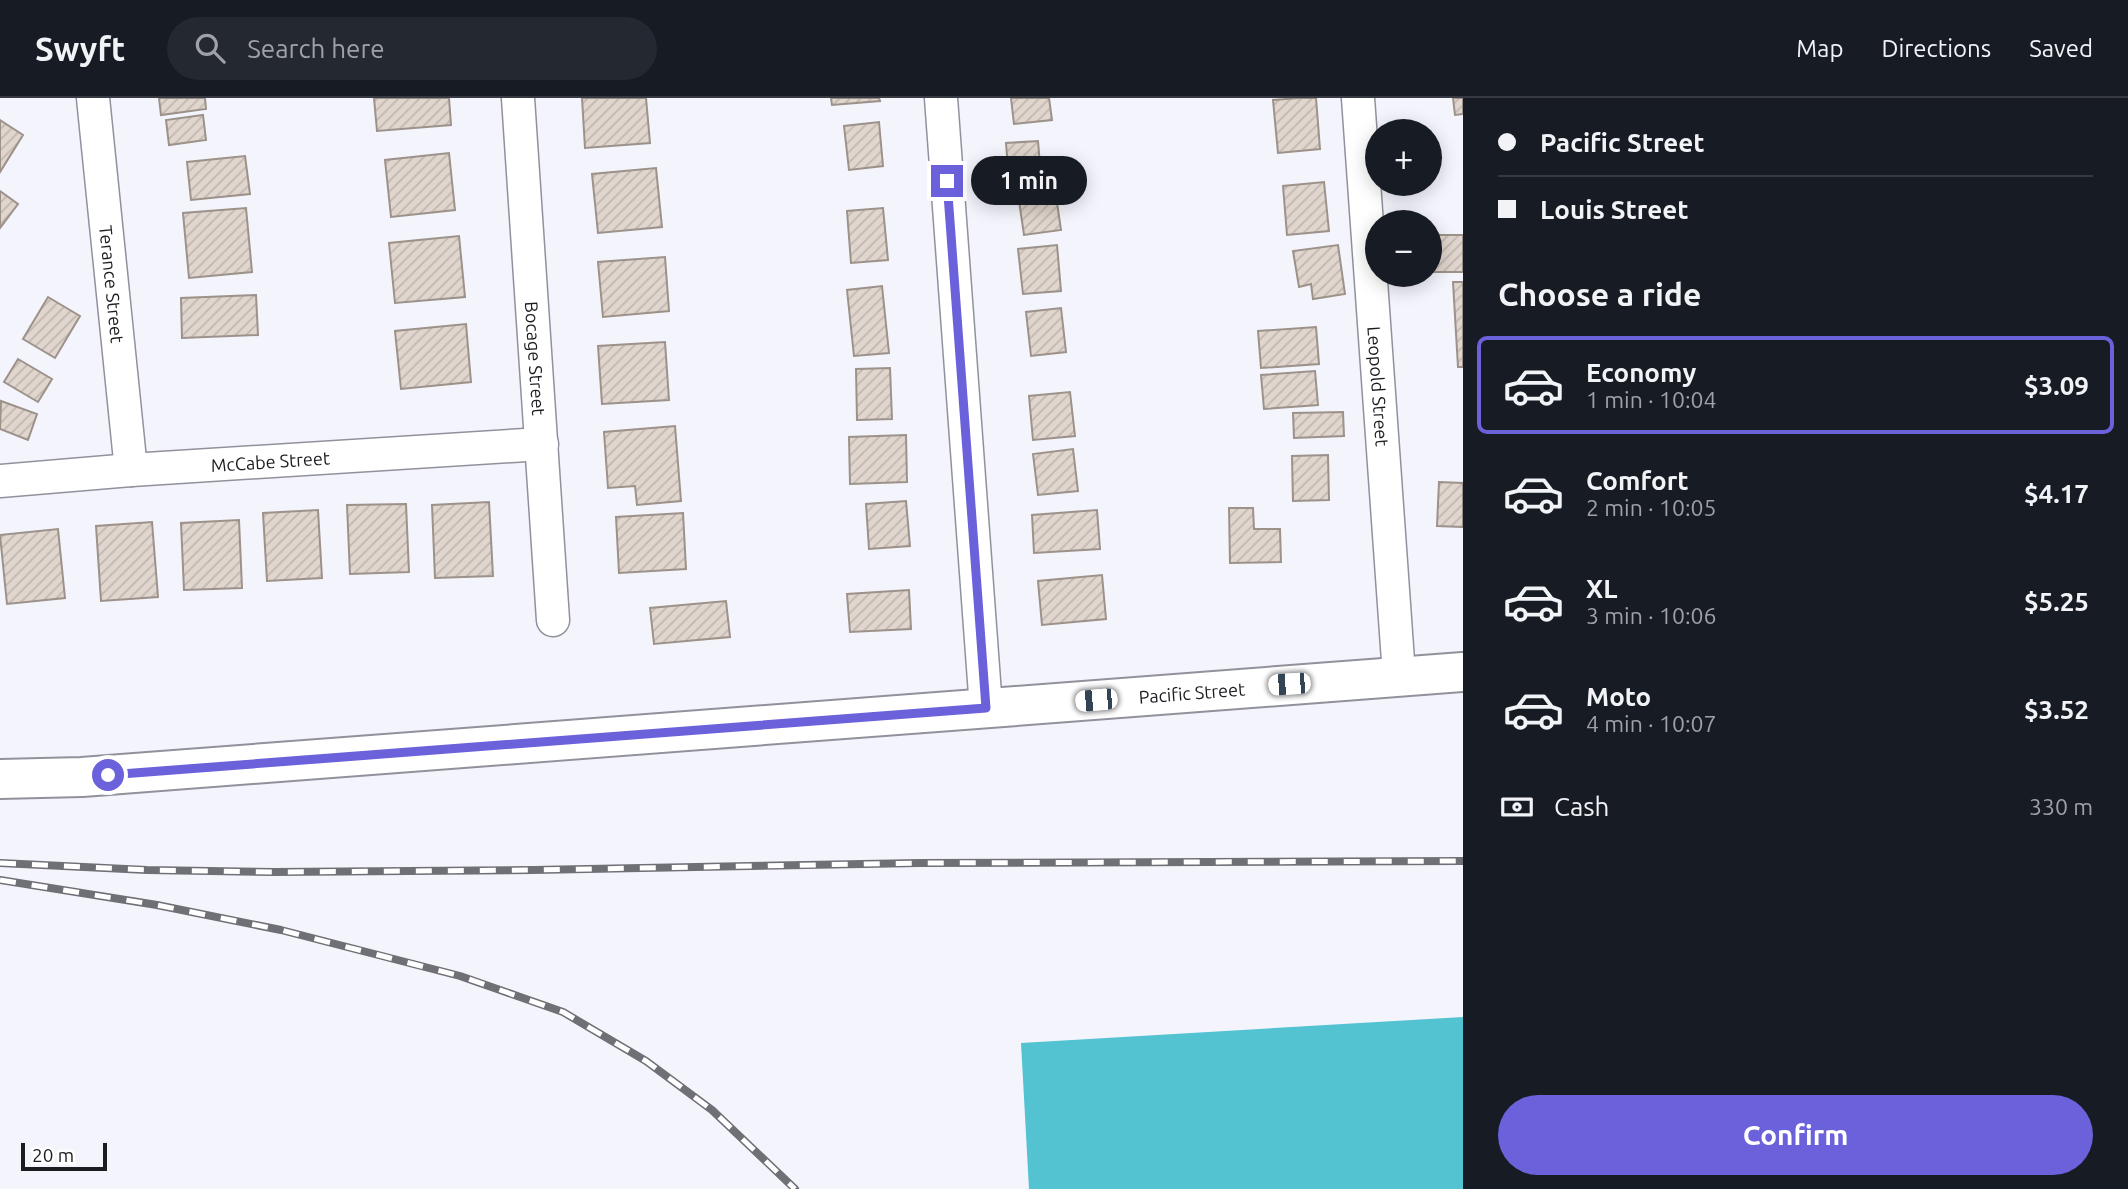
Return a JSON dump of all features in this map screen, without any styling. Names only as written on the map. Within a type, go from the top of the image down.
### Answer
[{"type":"street","name":"Terance Street","points":[[93,98],[131,470]]},
{"type":"street","name":"Bocage Street","points":[[517,98],[553,620]]},
{"type":"street","points":[[941,98],[986,708]]},
{"type":"street","name":"Leopold Street","points":[[1358,98],[1399,676]]},
{"type":"street","name":"McCabe Street","points":[[0,481],[542,444]]},
{"type":"street","name":"Pacific Street","points":[[0,779],[82,777],[1463,672]]},
{"type":"water","points":[[1463,1017],[1463,1189],[1029,1189],[1021,1043]]},
{"type":"building","points":[[159,98],[205,98],[206,109],[161,115]]},
{"type":"building","points":[[374,98],[449,98],[451,125],[377,131]]},
{"type":"building","points":[[582,98],[646,98],[650,143],[585,148]]},
{"type":"building","points":[[831,98],[879,98],[880,101],[832,105]]},
{"type":"building","points":[[1011,98],[1049,98],[1052,120],[1014,124]]},
{"type":"building","points":[[1316,98],[1320,149],[1278,153],[1273,100]]},
{"type":"building","points":[[1453,98],[1463,98],[1463,114],[1455,115]]},
{"type":"building","points":[[203,115],[206,140],[169,145],[166,120]]},
{"type":"building","points":[[0,120],[23,135],[0,172]]},
{"type":"building","points":[[879,122],[883,166],[849,170],[844,126]]},
{"type":"building","points":[[1038,141],[1041,177],[1009,180],[1006,143]]},
{"type":"building","points":[[449,153],[455,210],[391,217],[385,160]]},
{"type":"building","points":[[245,156],[250,194],[191,200],[187,162]]},
{"type":"building","points":[[656,168],[662,227],[598,233],[592,174]]},
{"type":"building","points":[[1324,182],[1329,231],[1287,235],[1283,186]]},
{"type":"building","points":[[1055,189],[1061,230],[1024,235],[1018,194]]},
{"type":"building","points":[[0,191],[18,204],[0,228]]},
{"type":"building","points":[[246,208],[252,272],[189,278],[183,213]]},
{"type":"building","points":[[883,208],[888,260],[851,263],[847,211]]},
{"type":"building","points":[[1442,235],[1463,235],[1463,272],[1442,272]]},
{"type":"building","points":[[459,236],[465,297],[395,303],[389,243]]},
{"type":"building","points":[[1057,245],[1061,291],[1023,294],[1018,249]]},
{"type":"building","points":[[1338,245],[1345,294],[1313,299],[1311,284],[1299,287],[1293,251]]},
{"type":"building","points":[[665,257],[669,311],[603,317],[598,262]]},
{"type":"building","points":[[1453,282],[1463,282],[1463,367],[1458,367]]},
{"type":"building","points":[[882,286],[889,353],[854,356],[847,290]]},
{"type":"building","points":[[256,295],[258,335],[182,338],[181,298]]},
{"type":"building","points":[[48,297],[80,316],[55,358],[23,339]]},
{"type":"building","points":[[1061,308],[1066,352],[1031,356],[1026,312]]},
{"type":"building","points":[[466,324],[471,382],[401,389],[395,331]]},
{"type":"building","points":[[1316,327],[1319,364],[1261,368],[1258,331]]},
{"type":"building","points":[[665,342],[669,400],[602,404],[598,346]]},
{"type":"building","points":[[18,359],[52,379],[38,402],[4,382]]},
{"type":"building","points":[[890,368],[892,419],[857,420],[856,369]]},
{"type":"building","points":[[1315,371],[1318,405],[1264,409],[1261,375]]},
{"type":"building","points":[[1070,392],[1075,436],[1033,440],[1029,396]]},
{"type":"building","points":[[1,401],[37,414],[28,440],[0,429]]},
{"type":"building","points":[[1343,412],[1344,436],[1294,438],[1293,413]]},
{"type":"building","points":[[675,426],[681,501],[637,505],[635,486],[608,488],[604,432]]},
{"type":"building","points":[[906,435],[907,482],[850,484],[849,437]]},
{"type":"building","points":[[1073,449],[1078,491],[1038,495],[1033,454]]},
{"type":"building","points":[[1328,455],[1329,500],[1293,501],[1292,456]]},
{"type":"building","points":[[1439,482],[1463,483],[1463,527],[1437,526]]},
{"type":"building","points":[[906,501],[910,546],[869,549],[866,504]]},
{"type":"building","points":[[489,502],[493,576],[435,578],[432,505]]},
{"type":"building","points":[[406,504],[409,572],[350,574],[347,505]]},
{"type":"building","points":[[1229,508],[1253,508],[1254,529],[1280,529],[1281,562],[1230,563]]},
{"type":"building","points":[[318,510],[322,578],[267,581],[263,513]]},
{"type":"building","points":[[1097,510],[1100,549],[1034,553],[1032,515]]},
{"type":"building","points":[[683,513],[686,569],[619,573],[616,517]]},
{"type":"building","points":[[239,520],[242,588],[184,590],[181,523]]},
{"type":"building","points":[[152,522],[158,597],[101,601],[96,526]]},
{"type":"building","points":[[58,529],[65,598],[7,604],[0,535]]},
{"type":"building","points":[[1102,575],[1106,619],[1042,625],[1038,581]]},
{"type":"building","points":[[909,590],[911,629],[850,632],[847,594]]},
{"type":"building","points":[[726,601],[730,637],[654,644],[650,608]]},
{"type":"railway","points":[[0,863],[147,870],[274,872],[920,863],[1463,861]]},
{"type":"railway","points":[[0,880],[157,905],[281,930],[460,976],[563,1012],[646,1061],[712,1110],[795,1189]]},
{"type":"route","points":[[108,775],[986,708],[947,181]]}]
